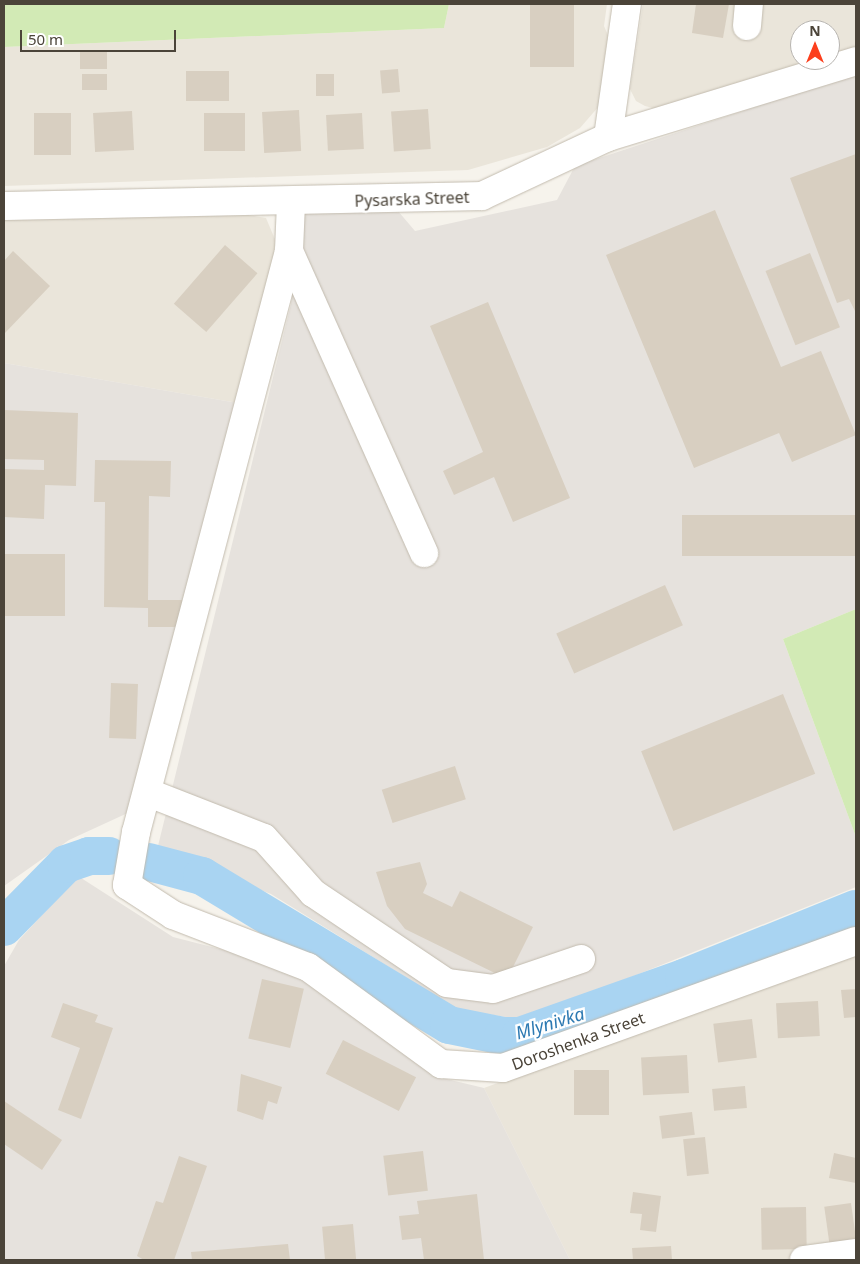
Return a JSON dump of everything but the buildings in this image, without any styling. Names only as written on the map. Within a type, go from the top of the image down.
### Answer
[{"type":"street","points":[[608,137],[627,4]]},
{"type":"street","name":"Pysarska Street","points":[[4,206],[290,203],[482,196],[608,137],[856,61]]},
{"type":"street","points":[[290,203],[289,251],[149,793],[264,838],[313,894],[447,983],[493,989],[581,959]]},
{"type":"street","points":[[289,251],[424,553]]},
{"type":"street","name":"Doroshenka Street","points":[[149,793],[136,832],[127,885],[173,915],[308,967],[441,1064],[503,1068],[856,941]]},
{"type":"street","points":[[804,1260],[856,1254]]},
{"type":"shaded area","points":[[449,4],[607,4],[604,26],[610,40],[600,105],[580,128],[547,147],[468,170],[4,186],[4,47],[444,28]]},
{"type":"shaded area","points":[[643,4],[856,4],[856,50],[840,55],[840,20],[790,20],[791,70],[661,110],[645,106],[636,101],[630,89]]},
{"type":"shaded area","points":[[856,74],[856,609],[783,639],[856,837],[856,887],[524,1020],[457,1009],[271,894],[157,850],[291,304],[303,213],[398,211],[415,231],[557,200],[575,166]]},
{"type":"shaded area","points":[[242,214],[266,218],[279,249],[238,403],[4,363],[4,216]]},
{"type":"shaded area","points":[[4,363],[238,403],[132,811],[69,840],[4,886]]},
{"type":"shaded area","points":[[78,876],[173,937],[283,965],[434,1076],[484,1088],[570,1260],[4,1260],[4,966],[19,940]]},
{"type":"shaded area","points":[[856,951],[856,1260],[570,1260],[484,1088]]},
{"type":"green space","points":[[4,4],[449,4],[444,28],[4,47]]},
{"type":"green space","points":[[856,609],[856,837],[783,639]]},
{"type":"waterway","name":"Mlynivka","points":[[4,927],[66,864],[89,856],[109,856]]},
{"type":"waterway","name":"Mlynivka","points":[[149,862],[202,876],[449,1025],[503,1036],[520,1036],[684,978],[856,909]]}]
